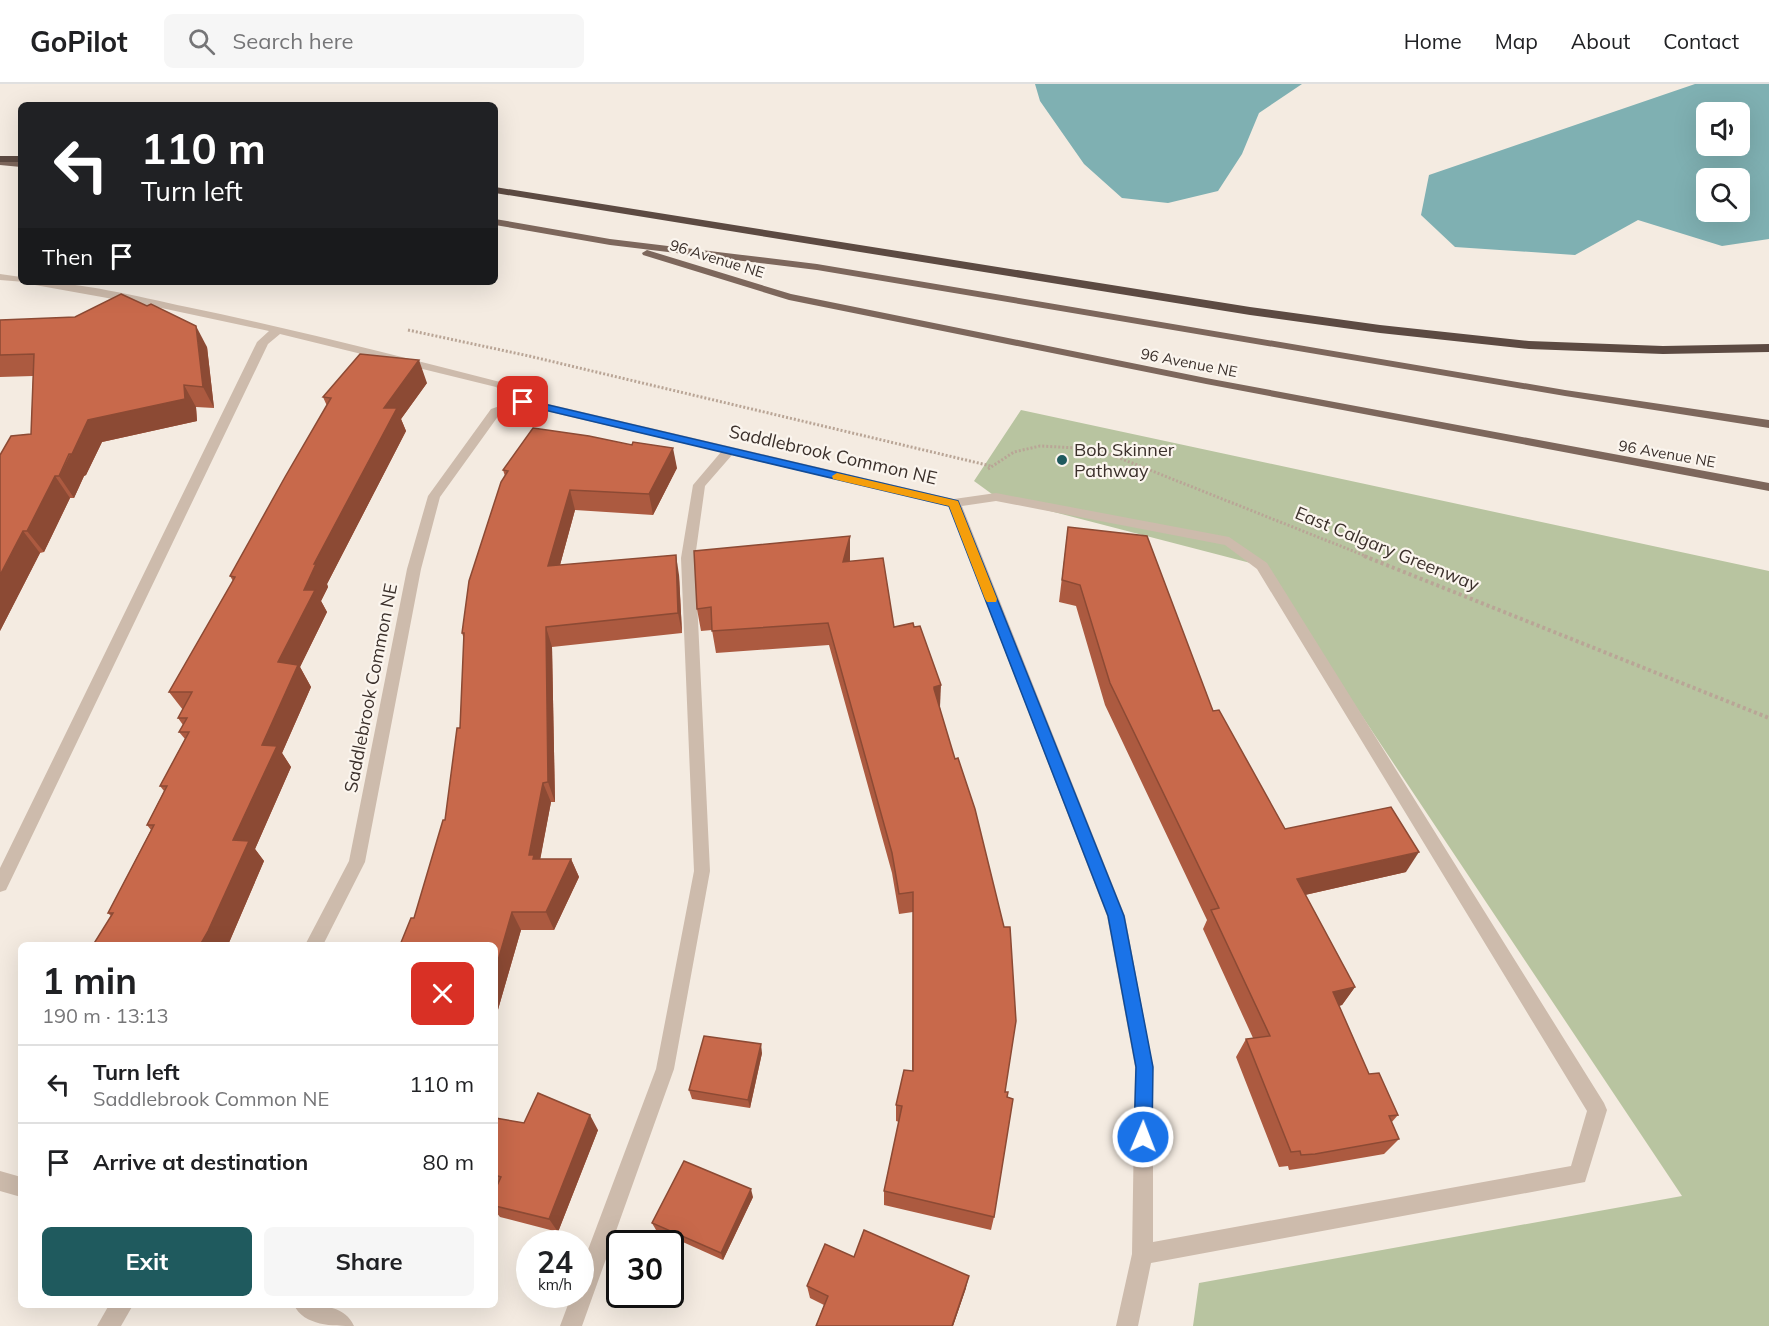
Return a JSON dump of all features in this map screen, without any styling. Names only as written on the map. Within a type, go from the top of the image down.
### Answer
[{"type":"highway","points":[[0,161],[18,162]]},
{"type":"highway","points":[[498,190],[1239,309],[1380,329],[1529,345],[1663,350],[1769,348]]},
{"type":"main road","name":"96 Avenue NE","points":[[498,223],[610,242],[817,267],[1565,393],[1769,424]]},
{"type":"main road","name":"96 Avenue NE","points":[[610,242],[789,297],[1218,384],[1769,487]]},
{"type":"street","points":[[0,277],[18,280]]},
{"type":"street","points":[[54,285],[279,329],[500,384],[523,402]]},
{"type":"street","points":[[0,885],[263,342],[279,329]]},
{"type":"street","name":"Saddlebrook Common NE","points":[[316,942],[357,862],[414,569],[434,496],[495,412],[523,402],[954,503],[1116,916],[1144,1067],[1142,1254],[1127,1326]]},
{"type":"street","points":[[571,1326],[665,1069],[702,871],[688,558],[699,485],[729,451]]},
{"type":"street","points":[[954,503],[996,497],[1229,541],[1262,566],[1597,1110],[1578,1175],[1142,1254]]},
{"type":"street","points":[[0,1181],[18,1186]]},
{"type":"street","points":[[108,1326],[120,1308]]},
{"type":"street","points":[[310,1308],[343,1326]]},
{"type":"path","name":"East Calgary Greenway","points":[[403,329],[530,356],[992,466],[1021,448],[1053,443],[1097,449],[1769,718]]},
{"type":"green space","points":[[1021,410],[1769,571],[1769,1326],[1193,1326],[1199,1283],[1682,1196],[1262,566],[996,497],[974,481]]},
{"type":"water","points":[[1035,84],[1302,84],[1259,113],[1242,154],[1218,191],[1168,203],[1122,198],[1084,164],[1040,101]]},
{"type":"water","points":[[1695,84],[1769,84],[1769,239],[1722,246],[1638,220],[1575,255],[1455,247],[1421,215],[1429,175]]},
{"type":"building","points":[[121,294],[147,306],[151,304],[196,326],[203,387],[184,385],[185,399],[88,420],[72,454],[69,454],[59,476],[55,476],[27,531],[23,531],[0,575],[0,455],[11,436],[31,434],[34,354],[0,355],[0,320],[75,317]]},
{"type":"building","points":[[360,354],[419,360],[384,408],[397,408],[314,564],[316,564],[304,590],[315,590],[278,662],[298,665],[262,745],[277,746],[233,840],[249,841],[202,942],[95,942],[113,913],[108,913],[154,825],[147,825],[167,786],[160,786],[189,732],[179,732],[187,718],[178,718],[192,692],[169,692],[235,577],[230,576],[331,398],[323,397]]},
{"type":"building","points":[[533,428],[632,445],[633,442],[673,448],[649,494],[570,490],[548,566],[676,555],[678,613],[546,627],[548,782],[543,783],[529,855],[534,855],[533,859],[571,859],[546,912],[512,912],[498,961],[498,942],[401,942],[411,918],[414,918],[443,820],[445,820],[457,728],[460,728],[464,633],[462,633],[469,581],[501,482],[508,471],[503,470]]},
{"type":"building","points":[[1068,527],[1147,536],[1213,711],[1219,710],[1285,829],[1391,807],[1419,852],[1297,879],[1355,987],[1333,992],[1369,1074],[1379,1073],[1398,1115],[1389,1116],[1399,1139],[1315,1154],[1301,1155],[1300,1151],[1291,1152],[1246,1039],[1270,1036],[1211,910],[1219,908],[1110,683],[1080,585],[1062,580]]},
{"type":"building","points":[[850,536],[843,562],[883,558],[894,627],[913,623],[914,627],[920,626],[941,685],[934,689],[955,759],[958,758],[975,809],[1004,927],[1010,927],[1016,1021],[1005,1092],[1008,1092],[1007,1097],[1013,1099],[994,1217],[884,1191],[902,1106],[896,1105],[904,1070],[913,1071],[913,892],[899,894],[892,853],[828,623],[712,631],[711,607],[697,609],[694,551]]},
{"type":"building","points":[[704,1036],[761,1044],[748,1100],[689,1090]]},
{"type":"building","points":[[538,1093],[590,1115],[549,1219],[498,1207],[498,1184],[501,1177],[498,1176],[498,1119],[524,1123]]},
{"type":"building","points":[[684,1161],[751,1189],[721,1253],[684,1237],[684,1230],[668,1230],[652,1223]]},
{"type":"building","points":[[864,1230],[969,1276],[952,1326],[816,1326],[828,1296],[807,1286],[825,1244],[854,1257]]},
{"type":"slow traffic","points":[[837,476],[954,503],[991,599]]},
{"type":"place","name":"Bob Skinner Pathway","points":[[1062,460]]},
{"type":"route","points":[[523,402],[954,503],[1116,916],[1144,1067],[1143,1137]]}]
